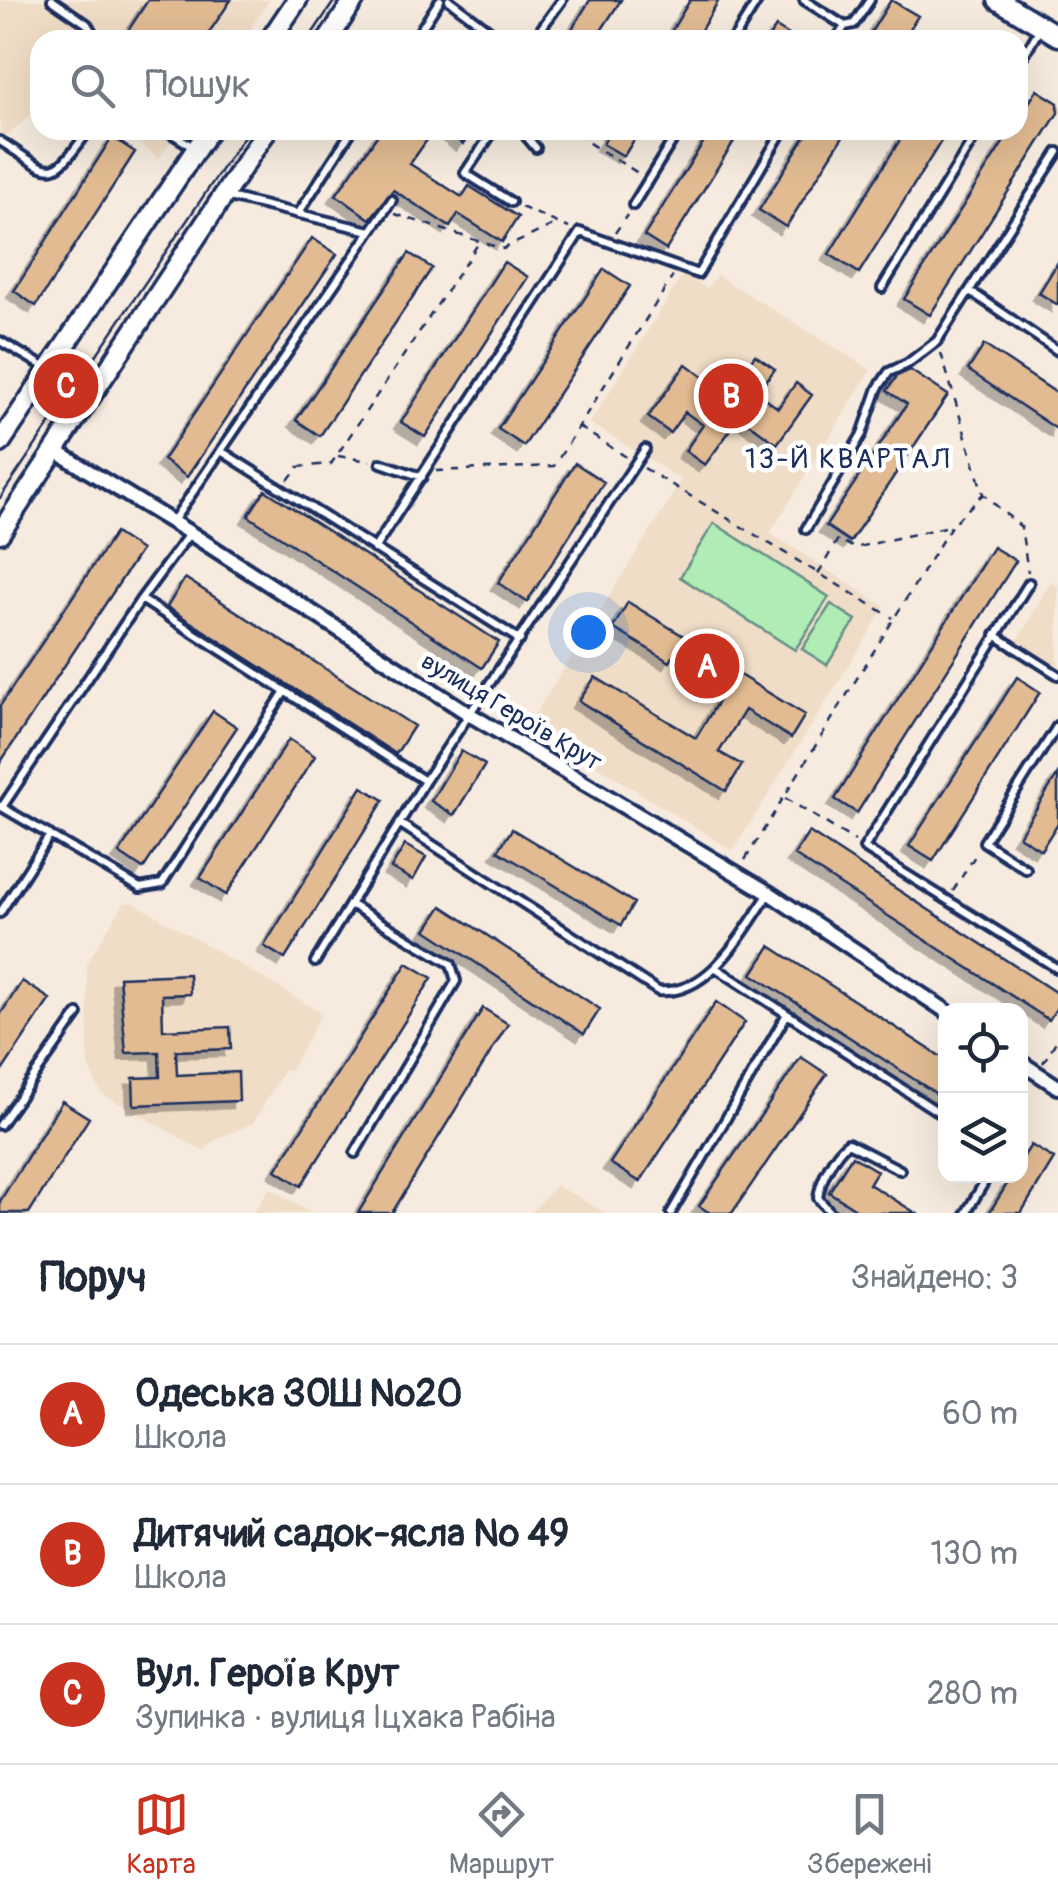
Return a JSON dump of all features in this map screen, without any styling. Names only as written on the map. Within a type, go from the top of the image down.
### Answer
[{"type":"main road","points":[[277,30],[297,0]]},
{"type":"main road","points":[[334,30],[354,0]]},
{"type":"main road","points":[[998,0],[1018,5],[1050,31]]},
{"type":"main road","points":[[0,443],[202,140]]},
{"type":"main road","points":[[0,533],[260,140]]},
{"type":"street","name":"вулиця Героїв Крут","points":[[54,450],[469,714],[770,893],[938,1007]]},
{"type":"street","points":[[1028,1067],[1058,1087]]},
{"type":"lane","points":[[52,0],[91,30]]},
{"type":"lane","points":[[420,30],[440,0]]},
{"type":"lane","points":[[449,0],[489,30]]},
{"type":"lane","points":[[540,30],[562,0]]},
{"type":"lane","points":[[739,30],[758,0]]},
{"type":"lane","points":[[804,0],[845,26]]},
{"type":"lane","points":[[842,30],[854,24],[870,0]]},
{"type":"lane","points":[[1028,54],[1050,31]]},
{"type":"lane","points":[[0,141],[44,169],[56,170],[82,140]]},
{"type":"lane","points":[[182,140],[196,149]]},
{"type":"lane","points":[[298,214],[346,140]]},
{"type":"lane","points":[[487,140],[465,173],[511,202]]},
{"type":"lane","points":[[529,140],[536,148]]},
{"type":"lane","points":[[633,205],[673,140]]},
{"type":"lane","points":[[374,549],[580,232],[698,274],[777,140]]},
{"type":"lane","points":[[882,288],[972,140]]},
{"type":"lane","points":[[806,528],[862,434],[878,388],[888,372],[907,364],[937,341],[1056,158]]},
{"type":"lane","points":[[223,195],[370,231]]},
{"type":"lane","points":[[172,522],[392,200]]},
{"type":"lane","points":[[970,291],[1058,351]]},
{"type":"lane","points":[[0,340],[49,370]]},
{"type":"lane","points":[[314,962],[425,782],[644,450]]},
{"type":"lane","points":[[222,452],[520,640]]},
{"type":"lane","points":[[381,463],[423,474]]},
{"type":"lane","points":[[190,533],[1,807],[140,888],[162,884],[285,691]]},
{"type":"lane","points":[[1029,583],[864,848],[1058,968]]},
{"type":"lane","points":[[141,599],[425,782]]},
{"type":"lane","points":[[995,636],[1058,675]]},
{"type":"lane","points":[[1026,869],[984,842],[1058,725]]},
{"type":"lane","points":[[399,824],[658,991],[670,992],[716,968],[770,893]]},
{"type":"lane","points":[[0,913],[50,835]]},
{"type":"lane","points":[[350,904],[452,964],[456,972],[456,981],[356,1153]]},
{"type":"lane","points":[[716,968],[938,1111]]},
{"type":"lane","points":[[0,1125],[78,1014]]},
{"type":"lane","points":[[670,1213],[787,1014]]},
{"type":"lane","points":[[831,1213],[818,1198],[819,1189],[841,1148],[848,1143],[900,1170]]},
{"type":"lane","points":[[966,1213],[984,1183]]},
{"type":"path","points":[[584,140],[648,180]]},
{"type":"path","points":[[511,202],[580,232]]},
{"type":"path","points":[[610,242],[633,205]]},
{"type":"path","points":[[384,210],[503,248],[557,223]]},
{"type":"path","points":[[281,490],[298,467],[331,464],[480,241]]},
{"type":"path","points":[[423,474],[554,466],[678,266]]},
{"type":"path","points":[[937,341],[983,494],[1021,528],[1029,583]]},
{"type":"path","points":[[579,427],[893,618]]},
{"type":"path","points":[[336,456],[381,463]]},
{"type":"path","points":[[737,873],[951,526],[983,494]]},
{"type":"path","points":[[818,574],[838,540],[854,548],[951,526]]},
{"type":"path","points":[[784,796],[864,848]]},
{"type":"path","points":[[948,900],[984,842]]},
{"type":"path","points":[[1037,1073],[1058,1038]]},
{"type":"shaded area","points":[[0,0],[270,0],[249,30],[30,30],[30,115],[0,142]]},
{"type":"shaded area","points":[[134,140],[171,140],[159,158]]},
{"type":"shaded area","points":[[683,274],[707,289],[717,275],[871,370],[770,533],[885,607],[733,851],[529,724],[682,480],[590,423]]},
{"type":"shaded area","points":[[1050,582],[1058,586],[1058,668],[1017,642]]},
{"type":"shaded area","points":[[133,902],[322,1013],[291,1070],[284,1070],[253,1123],[217,1139],[203,1151],[101,1093],[88,1066],[87,963],[124,903]]},
{"type":"shaded area","points":[[556,1185],[606,1213],[531,1213]]},
{"type":"shaded area","points":[[270,1188],[311,1213],[253,1213]]},
{"type":"green space","points":[[714,523],[829,597],[795,650],[680,577]]},
{"type":"green space","points":[[831,604],[856,620],[827,665],[802,649]]},
{"type":"building","points":[[148,0],[231,0],[211,30],[128,30]]},
{"type":"building","points":[[590,0],[621,0],[602,30],[571,30]]},
{"type":"building","points":[[690,0],[719,0],[701,30],[672,30]]},
{"type":"building","points":[[891,0],[918,16],[909,30],[872,30]]},
{"type":"building","points":[[1037,90],[1058,103],[1058,113],[930,315],[904,299],[1005,140],[1028,140],[1028,104]]},
{"type":"building","points":[[110,140],[135,152],[36,306],[14,291]]},
{"type":"building","points":[[374,140],[427,140],[410,164],[462,197],[469,186],[518,217],[502,242],[458,214],[450,227],[393,190],[370,219],[336,195]]},
{"type":"building","points":[[605,140],[634,140],[624,156],[603,144]]},
{"type":"building","points":[[705,140],[735,140],[666,250],[644,236]]},
{"type":"building","points":[[803,140],[841,140],[786,227],[759,210]]},
{"type":"building","points":[[900,140],[942,140],[859,273],[829,254]]},
{"type":"building","points":[[312,238],[337,254],[187,477],[163,460]]},
{"type":"building","points":[[409,253],[432,268],[320,436],[296,420]]},
{"type":"building","points":[[504,262],[528,277],[425,437],[401,422]]},
{"type":"building","points":[[1058,262],[1058,305],[1039,293]]},
{"type":"building","points":[[604,269],[630,286],[524,446],[498,429]]},
{"type":"building","points":[[984,345],[1058,394],[1058,430],[968,370]]},
{"type":"building","points":[[755,355],[775,369],[757,393],[778,408],[796,383],[812,395],[777,444],[740,417],[705,465],[685,451],[703,425],[685,412],[670,433],[648,417],[686,364],[706,379],[695,396],[715,410]]},
{"type":"building","points":[[910,370],[948,395],[850,542],[826,526],[907,404],[887,391],[897,376]]},
{"type":"building","points":[[575,463],[604,482],[527,602],[498,583]]},
{"type":"building","points":[[265,490],[499,642],[482,668],[248,516]]},
{"type":"building","points":[[115,533],[141,550],[0,763],[0,706]]},
{"type":"building","points":[[993,547],[1016,561],[857,813],[835,799]]},
{"type":"building","points":[[185,578],[414,726],[396,754],[167,607]]},
{"type":"building","points":[[628,602],[685,637],[670,662],[613,628]]},
{"type":"building","points":[[710,657],[805,715],[791,738],[745,710],[719,752],[742,765],[726,791],[579,701],[595,677],[696,738],[722,695],[696,679]]},
{"type":"building","points":[[1017,677],[1040,692],[933,861],[909,846]]},
{"type":"building","points":[[213,711],[237,727],[143,869],[119,853]]},
{"type":"building","points":[[289,739],[315,756],[226,895],[200,878]]},
{"type":"building","points":[[461,751],[485,765],[454,815],[431,801]]},
{"type":"building","points":[[1058,774],[1058,823],[1041,850],[1019,836]]},
{"type":"building","points":[[362,787],[384,800],[285,959],[264,946]]},
{"type":"building","points":[[512,829],[634,903],[621,925],[498,851]]},
{"type":"building","points":[[809,832],[1058,994],[1058,1006],[1049,1020],[794,855]]},
{"type":"building","points":[[405,845],[426,857],[413,880],[391,868]]},
{"type":"building","points":[[442,906],[600,1009],[584,1034],[426,930]]},
{"type":"building","points":[[770,946],[938,1055],[938,1095],[752,974]]},
{"type":"building","points":[[407,963],[432,978],[301,1186],[276,1170]]},
{"type":"building","points":[[189,974],[190,994],[162,995],[163,1030],[230,1027],[231,1049],[176,1051],[177,1075],[238,1072],[239,1101],[134,1105],[133,1078],[160,1077],[159,1052],[126,1053],[119,977]]},
{"type":"building","points":[[22,981],[50,999],[0,1074],[0,1015]]},
{"type":"building","points":[[716,1002],[745,1022],[640,1182],[610,1163]]},
{"type":"building","points":[[483,1008],[508,1024],[392,1213],[358,1213]]},
{"type":"building","points":[[801,1057],[827,1074],[732,1213],[710,1213],[699,1206]]},
{"type":"building","points":[[62,1101],[89,1118],[29,1213],[0,1213],[0,1201]]},
{"type":"building","points":[[1031,1145],[1054,1159],[1021,1213],[989,1213],[1008,1183],[1028,1183]]},
{"type":"building","points":[[852,1156],[877,1171],[869,1184],[916,1213],[862,1213],[829,1192]]},
{"type":"tram line","points":[[315,30],[335,0]]},
{"type":"tram line","points":[[0,498],[241,140]]},
{"type":"place","name":"Вул. Героїв Крут","points":[[66,386]]},
{"type":"place","name":"Дитячий садок-ясла № 49","points":[[731,396]]},
{"type":"place","name":"Одеська ЗОШ №20","points":[[707,666]]},
{"type":"district","name":"13-Й КВАРТАЛ","points":[[848,458]]}]
